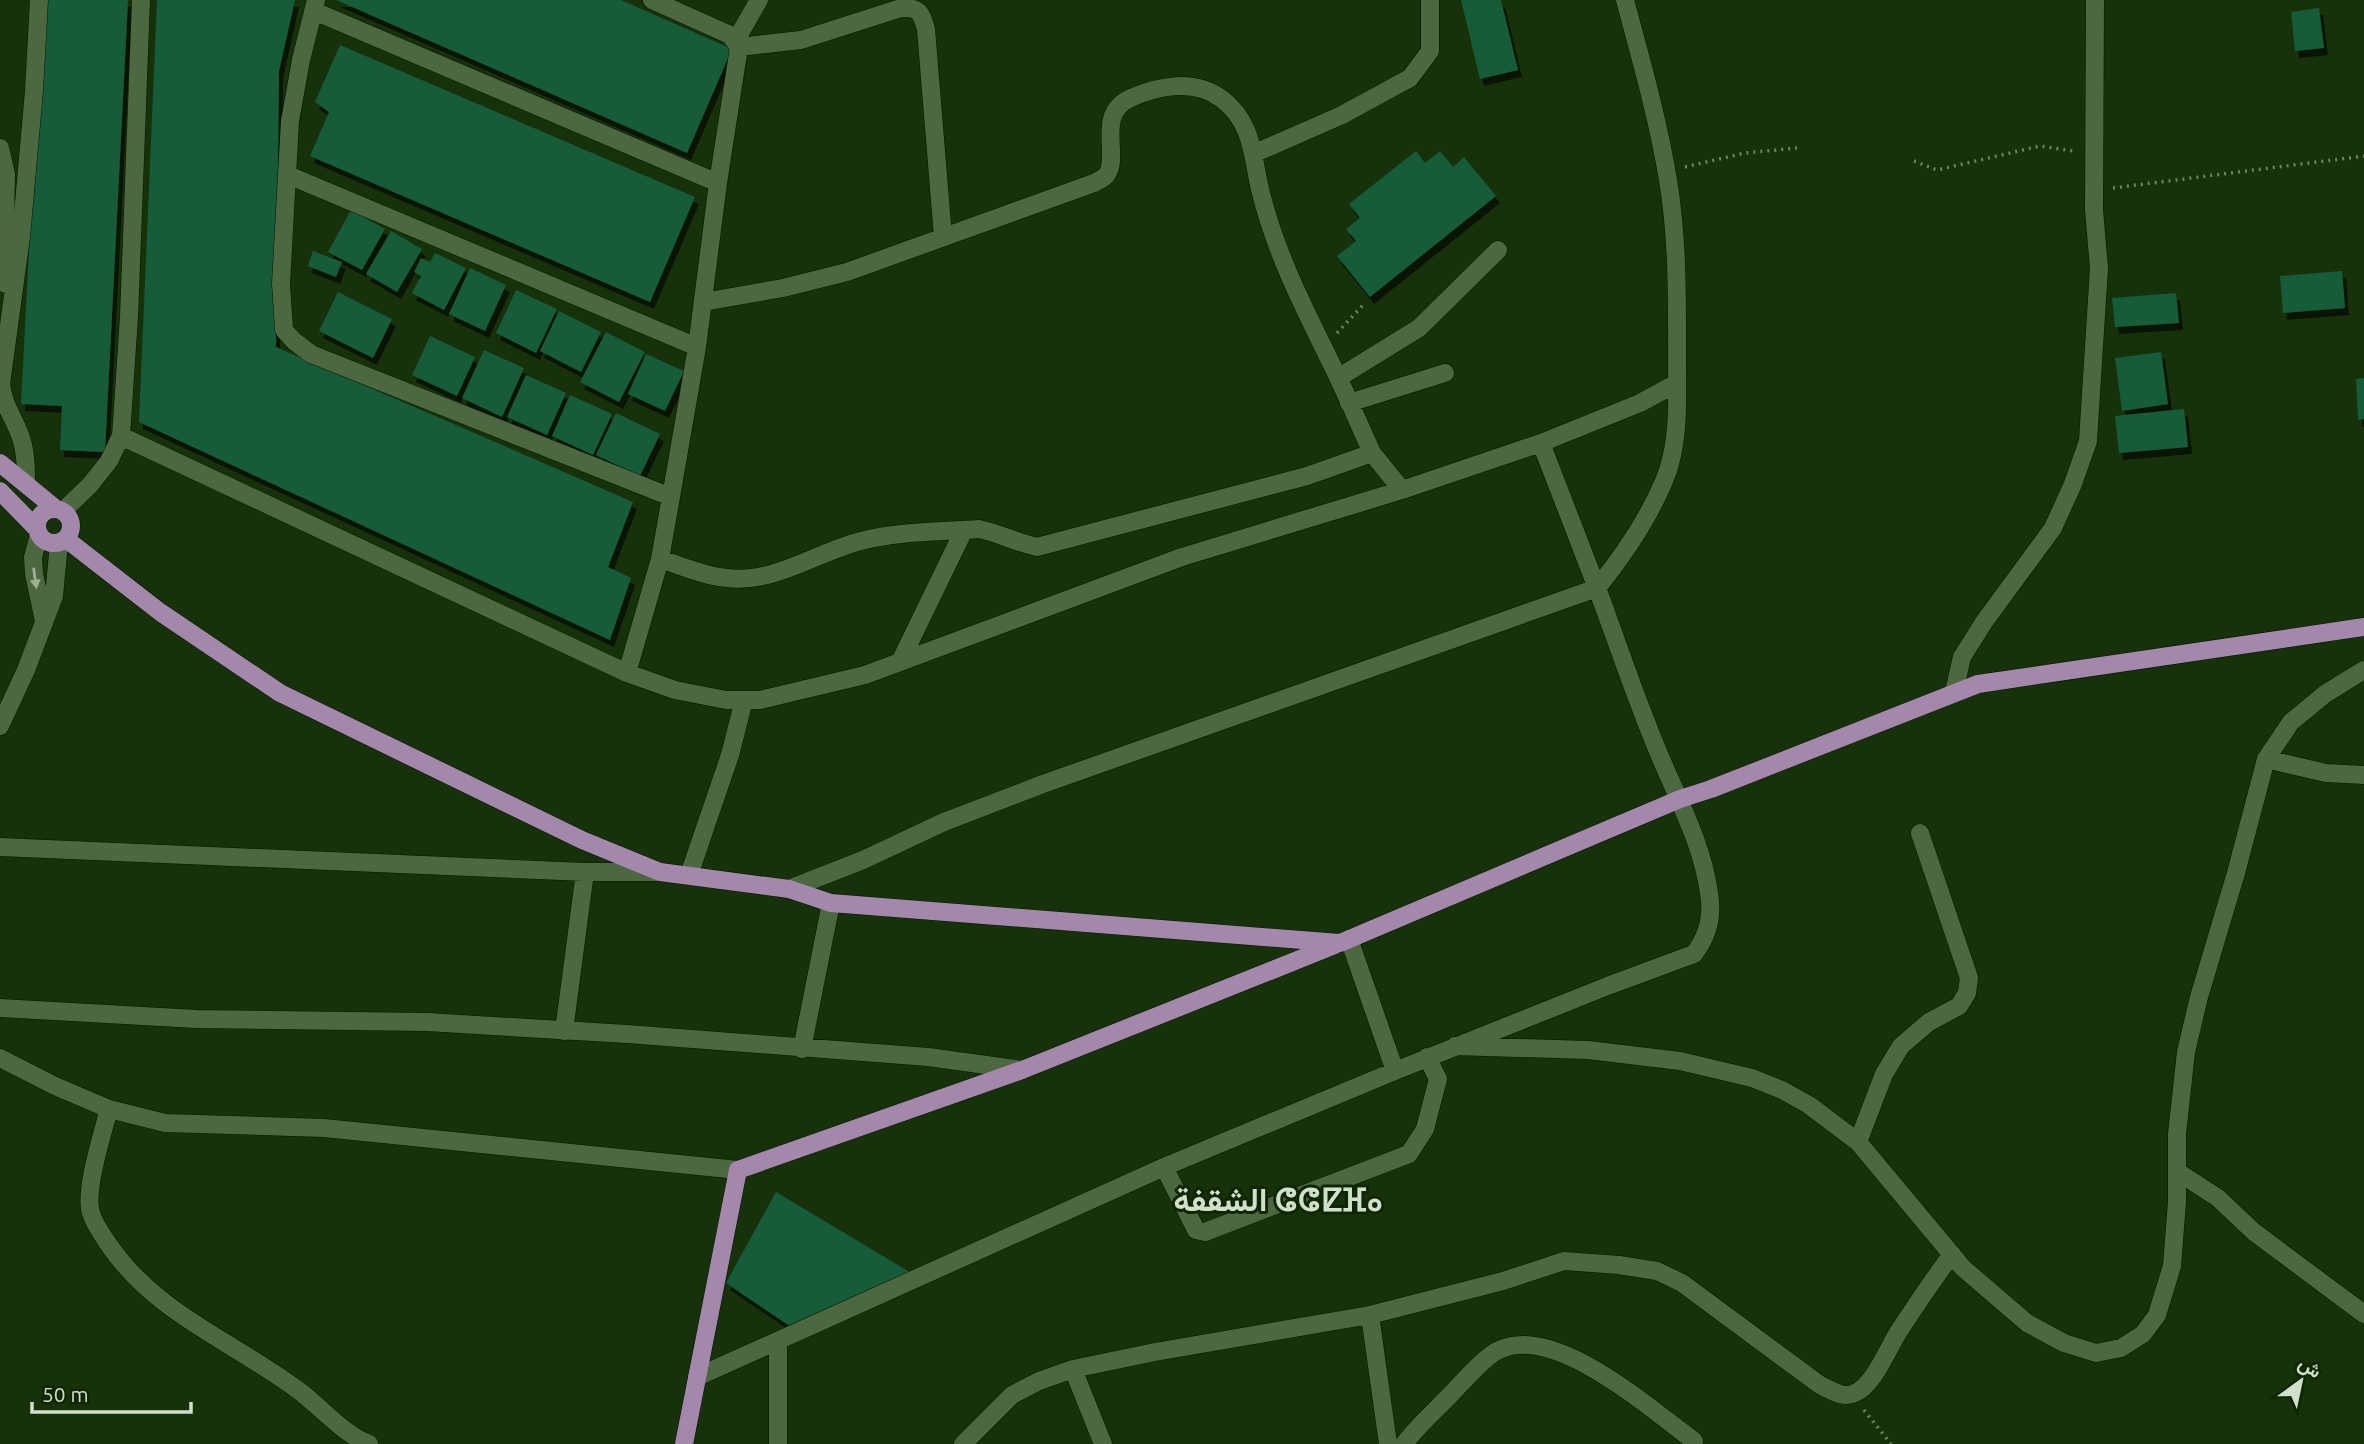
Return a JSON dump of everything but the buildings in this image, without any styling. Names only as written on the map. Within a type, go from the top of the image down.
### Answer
[{"type":"main road","points":[[0,463],[60,510],[71,524],[63,541]]},
{"type":"main road","points":[[0,491],[44,540],[63,541],[160,612],[280,693],[582,840],[660,872],[789,889],[831,903],[1345,941]]},
{"type":"main road","points":[[37,531],[42,513],[48,509],[60,510]]},
{"type":"main road","points":[[684,1444],[738,1170],[1022,1070],[1345,941],[1680,799],[1712,789],[1954,692],[1978,684],[2085,667],[2364,627]]},
{"type":"street","points":[[26,484],[25,454],[20,435],[3,403],[1,384],[21,237],[39,0]]},
{"type":"street","points":[[60,510],[96,477],[109,461],[121,436],[129,317],[141,0]]},
{"type":"street","points":[[652,0],[722,30],[737,44],[801,40],[901,8],[914,7],[921,11],[926,29],[943,237]]},
{"type":"street","points":[[628,673],[660,559],[697,347],[737,44],[759,0]]},
{"type":"street","points":[[1253,154],[1342,115],[1410,78],[1430,51],[1430,0]]},
{"type":"street","points":[[789,889],[863,860],[944,822],[1042,784],[1597,588],[1620,560],[1665,479],[1674,443],[1677,383],[1677,262],[1666,171],[1652,103],[1625,0]]},
{"type":"street","points":[[1954,692],[1962,657],[1984,622],[2053,528],[2073,484],[2088,441],[2099,268],[2094,190],[2095,0]]},
{"type":"street","points":[[671,497],[311,354],[285,330],[281,284],[290,121],[301,60],[315,6],[718,183]]},
{"type":"street","points":[[703,302],[783,288],[847,272],[1103,179],[1110,170],[1111,121],[1120,106],[1129,99],[1172,86],[1194,85],[1221,99],[1237,115],[1250,137],[1260,191],[1287,273],[1372,453],[1402,490]]},
{"type":"street","points":[[0,148],[6,174],[4,270],[10,310]]},
{"type":"street","points":[[288,175],[697,347]]},
{"type":"street","points":[[1338,378],[1419,328],[1498,250]]},
{"type":"street","points":[[1349,403],[1445,373]]},
{"type":"street","points":[[121,436],[628,673],[675,690],[726,700],[760,700],[865,675],[1182,557],[1402,490],[1541,443],[1640,403],[1677,383]]},
{"type":"street","points":[[697,1377],[1164,1167],[1427,1057],[1695,954],[1709,928],[1710,894],[1700,853],[1541,443]]},
{"type":"street","points":[[660,559],[729,579],[761,577],[860,541],[882,536],[979,529],[1020,544],[1037,547],[1307,476],[1372,453]]},
{"type":"street","points":[[900,662],[964,530]]},
{"type":"street","points":[[37,531],[33,558],[34,574],[44,621]]},
{"type":"street","points":[[0,726],[26,670],[54,596],[63,541]]},
{"type":"street","points":[[1455,1046],[1588,1050],[1680,1061],[1752,1078],[1791,1095],[1810,1105],[1858,1142],[1972,1276],[2027,1323],[2064,1343],[2096,1353],[2121,1348],[2143,1334],[2157,1315],[2172,1266],[2178,1172],[2177,1134],[2186,1052],[2266,759],[2291,722],[2325,694],[2364,670]]},
{"type":"street","points":[[689,875],[730,755],[744,700]]},
{"type":"street","points":[[2266,759],[2326,773],[2364,775]]},
{"type":"street","points":[[1858,1142],[1884,1074],[1901,1046],[1929,1022],[1959,1006],[1967,993],[1969,978],[1920,833]]},
{"type":"street","points":[[0,847],[586,872],[660,872]]},
{"type":"street","points":[[564,1031],[586,872]]},
{"type":"street","points":[[802,1049],[831,903]]},
{"type":"street","points":[[1345,941],[1395,1070]]},
{"type":"street","points":[[0,1008],[196,1019],[427,1022],[627,1034],[940,1059],[1022,1070]]},
{"type":"street","points":[[1164,1167],[1196,1230],[1205,1232],[1409,1154],[1425,1129],[1438,1079],[1427,1057]]},
{"type":"street","points":[[0,1058],[109,1109],[165,1123],[324,1128],[738,1170]]},
{"type":"street","points":[[109,1109],[92,1180],[90,1212],[117,1256],[136,1279],[166,1305],[297,1389],[355,1438],[369,1444]]},
{"type":"street","points":[[2178,1172],[2218,1198],[2254,1232],[2364,1314]]},
{"type":"street","points":[[963,1444],[1012,1395],[1039,1381],[1073,1369],[1181,1347],[1370,1315],[1503,1281],[1564,1261],[1657,1271],[1682,1283],[1820,1385],[1842,1395],[1853,1395],[1863,1389],[1870,1380],[1952,1254]]},
{"type":"street","points":[[1370,1315],[1388,1444]]},
{"type":"street","points":[[778,1342],[778,1444]]},
{"type":"street","points":[[1404,1444],[1497,1350],[1522,1343],[1549,1348],[1593,1368],[1694,1441]]},
{"type":"street","points":[[1073,1369],[1103,1444]]},
{"type":"path","points":[[1913,162],[1937,170],[2040,146],[2094,154]]},
{"type":"path","points":[[1666,171],[1745,153],[1797,148]]},
{"type":"path","points":[[2094,190],[2364,156]]},
{"type":"path","points":[[1323,348],[1364,304]]},
{"type":"path","points":[[1853,1395],[1891,1444]]},
{"type":"district","name":"الشقفة ⵛⵛⵇⴼⴰ","points":[[1278,1200]]}]
